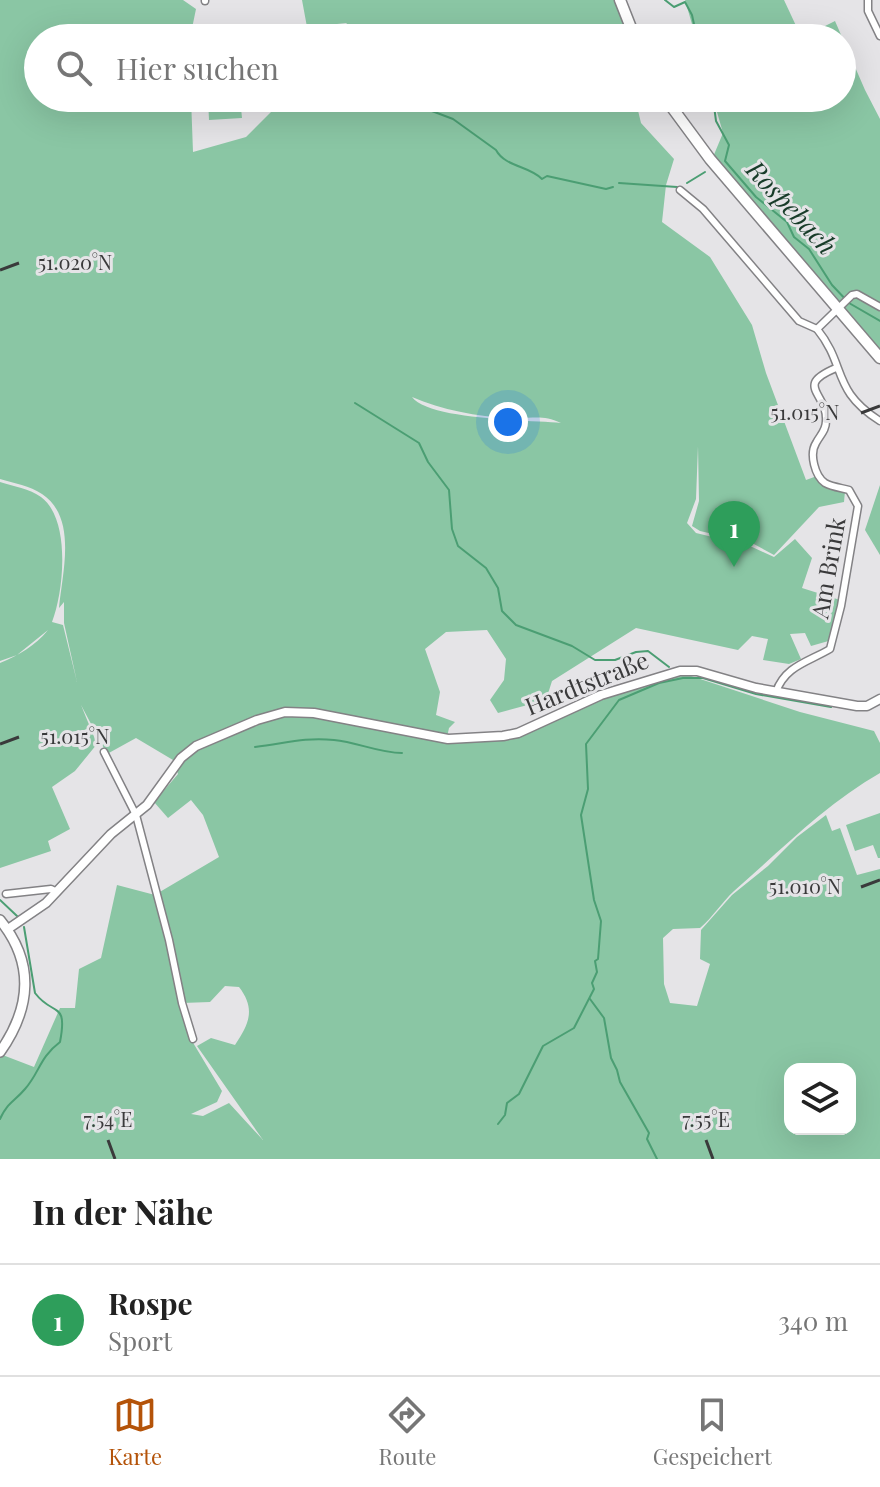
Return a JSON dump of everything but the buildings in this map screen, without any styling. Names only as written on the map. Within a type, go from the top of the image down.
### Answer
[{"type":"main road","points":[[620,0],[629,24]]},
{"type":"main road","points":[[675,112],[710,159],[839,306],[880,358]]},
{"type":"main road","points":[[0,920],[23,964],[25,996],[21,1016],[0,1052]]},
{"type":"street","points":[[868,0],[868,11],[880,36]]},
{"type":"street","points":[[680,190],[703,209],[799,321],[817,329],[830,346],[836,368],[853,401],[880,421]]},
{"type":"street","points":[[817,329],[849,297],[857,294],[880,307]]},
{"type":"street","name":"Am Brink","points":[[776,692],[781,679],[791,669],[830,649],[841,606],[858,506],[855,495],[849,490],[826,483],[819,476],[812,455],[826,424],[814,381],[817,376],[836,368]]},
{"type":"street","name":"Hardtstraße","points":[[4,932],[57,892],[111,834],[158,793],[181,758],[196,746],[257,720],[285,712],[314,713],[448,739],[518,733],[601,695],[680,671],[697,671],[776,692],[857,706],[867,706],[880,699]]},
{"type":"street","points":[[104,752],[136,815],[193,1039]]},
{"type":"street","points":[[6,894],[51,889],[57,892]]},
{"type":"green space","points":[[0,0],[183,0],[196,9],[193,24],[24,24],[24,112],[192,112],[193,152],[246,137],[271,112],[638,112],[641,123],[674,159],[666,185],[662,222],[710,257],[752,325],[766,373],[806,480],[817,476],[845,491],[844,502],[819,507],[774,555],[752,543],[700,531],[692,526],[699,501],[698,446],[696,499],[687,523],[696,533],[750,546],[774,557],[795,539],[812,558],[802,588],[840,600],[832,640],[811,646],[805,633],[790,634],[801,659],[789,664],[763,660],[768,639],[752,636],[738,650],[636,628],[552,681],[546,700],[498,713],[490,700],[504,680],[506,659],[487,630],[446,632],[425,649],[440,692],[436,715],[455,722],[449,728],[446,742],[515,737],[609,697],[659,680],[688,675],[800,712],[874,731],[880,743],[880,773],[841,798],[804,828],[734,891],[700,928],[673,929],[663,938],[664,984],[670,1003],[697,1006],[710,964],[700,959],[701,930],[732,895],[826,815],[832,831],[840,828],[857,875],[880,869],[880,1159],[0,1159],[0,1054],[34,1067],[60,1008],[75,1008],[79,969],[101,958],[117,885],[155,895],[180,993],[158,893],[219,857],[203,815],[191,800],[168,818],[154,802],[178,774],[173,760],[136,738],[107,754],[81,705],[97,744],[75,771],[52,787],[70,829],[48,841],[51,851],[0,868],[0,663],[17,655],[0,661],[0,482],[41,497],[51,507],[57,521],[61,538],[62,575],[52,622],[63,625],[77,682],[64,623],[64,602],[59,608],[64,563],[64,531],[53,504],[42,494],[0,479]],"holes":[[[412,397],[474,414],[542,418],[561,423],[458,415],[422,405]],[[225,986],[239,987],[248,1002],[249,1016],[235,1045],[211,1038],[197,1046],[263,1140],[229,1103],[203,1116],[191,1114],[217,1102],[222,1091],[192,1041],[182,1003],[210,1002]]]},
{"type":"green space","points":[[302,0],[615,0],[624,24],[347,23],[306,24]]},
{"type":"green space","points":[[685,0],[784,0],[795,24],[692,24]]},
{"type":"green space","points":[[856,69],[880,119],[880,352],[713,157],[723,133],[717,112],[856,112]]},
{"type":"green space","points":[[209,112],[241,112],[242,118],[209,120]]},
{"type":"green space","points":[[880,485],[880,555],[865,530]]},
{"type":"green space","points":[[880,813],[880,858],[873,845],[855,851],[846,825]]},
{"type":"waterway","name":"Rospebach","points":[[665,0],[674,7],[685,2],[694,24]]},
{"type":"waterway","points":[[434,112],[453,119],[505,160],[542,179],[547,176],[606,189],[613,187]]},
{"type":"waterway","name":"Rospebach","points":[[715,112],[716,121],[729,145],[725,161],[756,197],[787,222],[794,237],[809,249],[832,285],[849,303],[880,321]]},
{"type":"waterway","points":[[687,183],[705,172]]},
{"type":"waterway","points":[[619,183],[677,187]]},
{"type":"waterway","points":[[355,403],[419,443],[428,462],[449,490],[452,529],[458,546],[486,568],[498,588],[502,611],[516,625],[572,646],[595,660],[615,660],[648,651],[669,667]]},
{"type":"waterway","points":[[498,1124],[505,1115],[507,1103],[519,1094],[543,1046],[574,1028],[594,989],[592,983],[597,972],[595,961],[598,959],[601,921],[594,900],[581,815],[588,789],[586,744],[619,700],[659,683],[703,678],[756,694],[831,707]]},
{"type":"waterway","points":[[255,747],[323,739],[402,753]]},
{"type":"waterway","points":[[0,900],[17,916]]},
{"type":"waterway","points":[[0,1119],[60,1042],[62,1029],[60,1014],[35,993],[24,927]]},
{"type":"waterway","points":[[590,999],[604,1018],[611,1058],[620,1082],[649,1133],[647,1139],[657,1159]]},
{"type":"place","name":"Rospe","points":[[734,567]]}]
